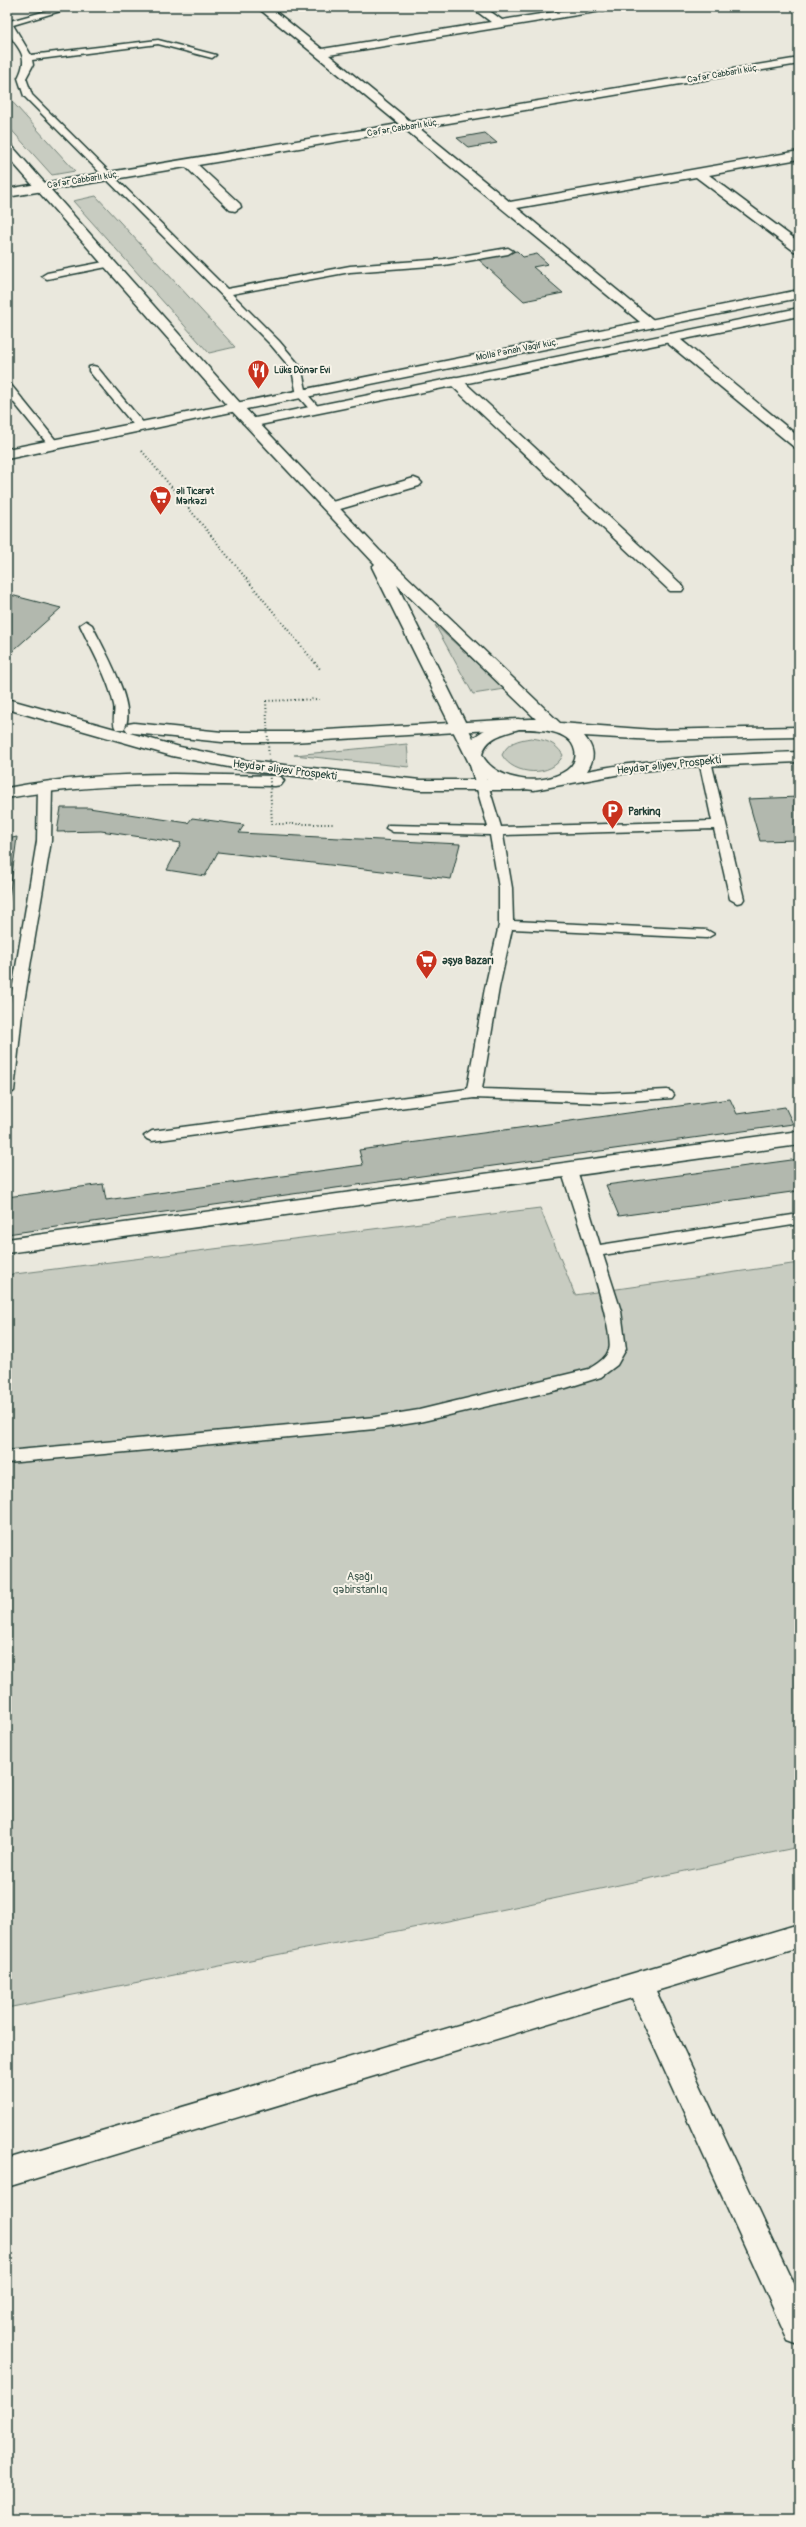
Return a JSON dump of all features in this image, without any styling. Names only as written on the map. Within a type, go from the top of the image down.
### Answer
[{"type":"main road","points":[[263,7],[650,323]]},
{"type":"main road","points":[[477,7],[500,24]]},
{"type":"main road","points":[[320,53],[608,7]]},
{"type":"main road","name":"Cəfər Cabbarlı küç.","points":[[7,193],[799,61]]},
{"type":"main road","points":[[7,148],[250,423],[373,553],[555,728],[571,734],[581,743],[586,754],[583,765],[569,776],[541,785]]},
{"type":"main road","points":[[508,206],[799,155]]},
{"type":"main road","points":[[189,163],[235,207]]},
{"type":"main road","points":[[699,173],[799,248]]},
{"type":"main road","name":"Molla Pənah Vaqif küç.","points":[[7,454],[799,294]]},
{"type":"main road","name":"Molla Pənah Vaqif küç.","points":[[250,423],[799,312]]},
{"type":"main road","points":[[670,338],[799,444]]},
{"type":"main road","points":[[454,381],[676,588]]},
{"type":"main road","points":[[330,507],[414,482]]},
{"type":"main road","points":[[373,553],[461,727],[474,759],[492,776],[521,785]]},
{"type":"main road","name":"Heydər Əliyev Prospekti","points":[[7,704],[55,716],[178,752],[218,761],[420,785],[541,785],[632,767],[705,761],[799,758]]},
{"type":"main road","name":"Heydər Əliyev Prospekti","points":[[55,716],[120,726],[222,737],[292,737],[518,724]]},
{"type":"main road","points":[[474,759],[475,743],[485,734],[499,728],[518,724],[537,724],[555,728],[615,734],[654,735],[799,732]]},
{"type":"main road","points":[[7,793],[45,787],[116,780],[178,779],[420,785]]},
{"type":"main road","points":[[7,1246],[799,1138]]},
{"type":"main road","points":[[7,2173],[799,1936]]},
{"type":"main road","points":[[639,1984],[799,2330]]},
{"type":"lane","points":[[70,7],[8,23],[28,58],[29,65],[22,78],[28,96],[106,177],[275,343],[297,369],[302,395],[316,410]]},
{"type":"lane","points":[[28,58],[158,42],[212,55]]},
{"type":"lane","points":[[224,293],[350,269],[444,262],[508,251]]},
{"type":"lane","points":[[47,276],[109,264]]},
{"type":"lane","points":[[93,369],[141,427]]},
{"type":"lane","points":[[7,387],[54,444]]},
{"type":"lane","points":[[86,625],[117,691],[121,708],[120,726]]},
{"type":"lane","points":[[474,759],[484,786],[495,831],[506,891],[506,925],[495,974],[474,1093]]},
{"type":"lane","points":[[705,761],[737,899]]},
{"type":"lane","points":[[7,1090],[15,1014],[44,842],[45,787]]},
{"type":"lane","points":[[393,828],[495,831],[720,825]]},
{"type":"lane","points":[[506,925],[707,934]]},
{"type":"lane","points":[[152,1136],[474,1093],[603,1098],[667,1095]]},
{"type":"lane","points":[[7,1457],[375,1423],[420,1416],[551,1386],[595,1372],[611,1361],[618,1349],[613,1311],[569,1170]]},
{"type":"lane","points":[[594,1251],[799,1219]]},
{"type":"path","points":[[139,447],[320,669]]},
{"type":"path","points":[[319,699],[266,701],[272,824],[334,824]]},
{"type":"green space","points":[[7,96],[75,171],[52,175],[7,125]]},
{"type":"green space","points":[[96,196],[235,347],[209,353],[73,201]]},
{"type":"green space","points":[[435,625],[505,689],[473,694]]},
{"type":"green space","points":[[531,738],[553,744],[563,755],[551,768],[542,771],[533,772],[523,770],[507,762],[502,755],[510,744]]},
{"type":"green space","points":[[407,744],[409,767],[294,755]]},
{"type":"green space","name":"Aşağı qəbirstanlıq","points":[[540,1208],[575,1295],[799,1263],[799,1847],[453,1920],[7,2008],[7,1275]]},
{"type":"building","points":[[485,133],[497,143],[469,148],[457,138]]},
{"type":"building","points":[[517,251],[523,257],[537,254],[548,264],[533,267],[563,293],[524,301],[477,258]]},
{"type":"building","points":[[7,594],[61,608],[7,656]]},
{"type":"building","points":[[799,797],[799,840],[760,841],[748,799]]},
{"type":"building","points":[[61,808],[89,808],[188,823],[192,818],[244,825],[239,833],[460,844],[451,879],[218,852],[205,876],[167,870],[181,843],[101,831],[57,832]]},
{"type":"building","points":[[17,837],[7,914],[7,839]]},
{"type":"building","points":[[730,1099],[737,1114],[785,1107],[793,1124],[7,1234],[7,1197],[103,1184],[106,1200],[363,1165],[359,1150]]},
{"type":"building","points":[[799,1159],[799,1191],[619,1216],[606,1185]]},
{"type":"place","name":"Lüks Dönər Evi","points":[[258,390]]},
{"type":"place","name":"Əli Ticarət Mərkəzi","points":[[161,516]]},
{"type":"place","name":"Parkinq","points":[[612,830]]},
{"type":"place","name":"Əşya Bazarı","points":[[426,980]]}]
